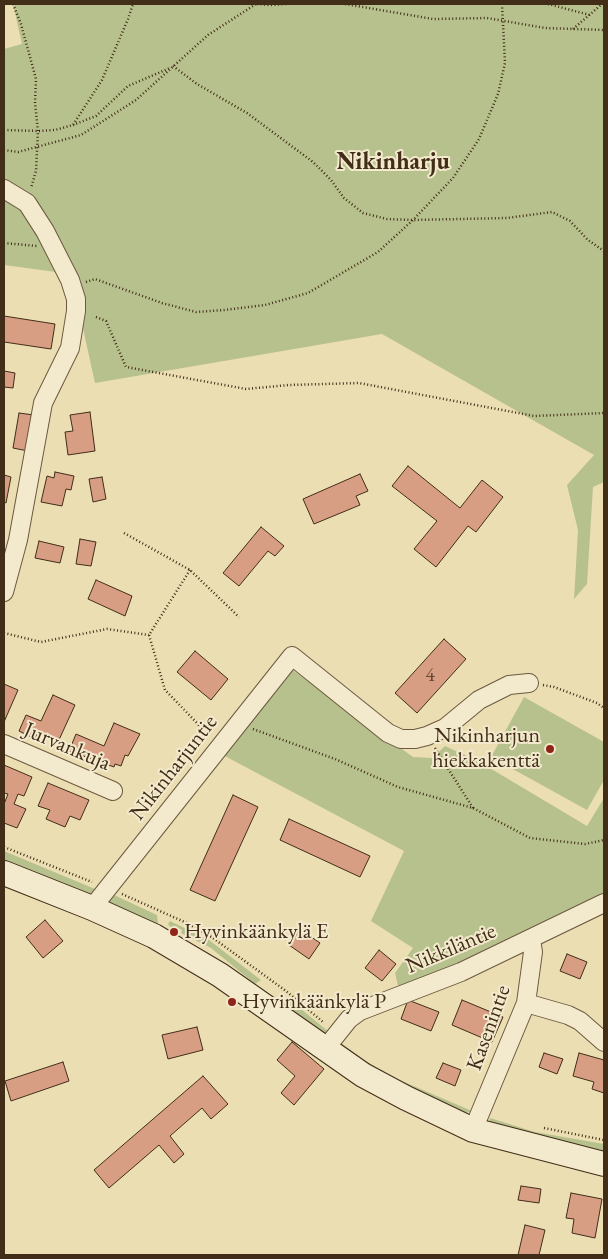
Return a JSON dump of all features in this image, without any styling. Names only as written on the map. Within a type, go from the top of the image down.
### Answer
[{"type":"main road","points":[[4,873],[92,908],[154,936],[331,1041],[372,1080],[406,1098],[472,1130],[604,1164]]},
{"type":"street","points":[[4,189],[27,203],[45,231],[70,280],[76,299],[70,348],[43,403],[18,540],[4,592]]},
{"type":"street","name":"Nikinharjuntie","points":[[92,908],[292,656],[388,733],[401,738],[415,739],[428,736]]},
{"type":"street","points":[[428,736],[445,728],[479,700],[509,685],[529,683]]},
{"type":"street","name":"Jurvankuja","points":[[4,744],[112,791]]},
{"type":"street","name":"Nikkiläntie","points":[[331,1041],[349,1019],[360,1011],[461,972],[604,903]]},
{"type":"street","name":"Kasenintie","points":[[472,1130],[526,1003],[533,952],[531,939]]},
{"type":"street","points":[[526,1003],[568,1015],[580,1021],[604,1042]]},
{"type":"path","points":[[13,4],[22,24],[36,79],[35,103],[38,131],[36,171],[27,203]]},
{"type":"path","points":[[73,125],[102,80],[133,4]]},
{"type":"path","points":[[4,150],[18,152],[81,135],[136,100],[208,35],[256,4],[269,6],[287,4]]},
{"type":"path","points":[[345,4],[433,19],[487,18],[545,28],[604,30]]},
{"type":"path","points":[[76,299],[82,284],[95,279],[162,303],[196,312],[265,305],[308,293],[378,252],[413,220],[452,178],[479,139],[498,94],[505,63],[502,4]]},
{"type":"path","points":[[548,4],[590,15]]},
{"type":"path","points":[[573,29],[602,4]]},
{"type":"path","points":[[4,130],[55,130],[73,125],[96,116],[128,86],[174,66]]},
{"type":"path","points":[[174,66],[197,84],[247,113],[293,146],[313,162],[331,180],[344,198],[364,214],[387,219],[413,220],[507,218],[552,212],[570,221],[588,240],[604,252]]},
{"type":"path","points":[[4,243],[53,248]]},
{"type":"path","points":[[96,317],[106,321],[126,367],[246,389],[289,385],[358,383],[534,416],[604,413]]},
{"type":"path","points":[[124,534],[190,570],[239,617]]},
{"type":"path","points":[[190,570],[149,635],[165,690],[199,725],[217,732],[234,728],[335,759],[398,787],[473,808],[530,838],[586,844],[604,840]]},
{"type":"path","points":[[4,633],[41,642],[107,629],[149,635]]},
{"type":"path","points":[[529,683],[554,687],[597,703],[604,708]]},
{"type":"path","points":[[428,736],[473,808]]},
{"type":"path","points":[[4,847],[182,921],[213,938],[286,991],[331,1041]]},
{"type":"path","points":[[538,1126],[604,1140]]},
{"type":"green space","points":[[13,4],[604,4],[604,482],[593,487],[587,584],[574,599],[578,530],[567,485],[594,455],[382,334],[95,383],[71,274],[4,265],[4,49],[22,44]]},
{"type":"green space","points":[[291,669],[413,757],[432,758],[445,746],[478,761],[587,826],[604,798],[604,899],[460,968],[398,986],[395,973],[413,948],[371,921],[404,851],[221,754]]},
{"type":"green space","name":"Nikinharjun hiekkakenttä","points":[[524,697],[604,742],[604,780],[587,810],[491,757]]},
{"type":"green space","points":[[4,851],[95,889],[95,891],[86,896],[4,860]]},
{"type":"green space","points":[[114,895],[157,915],[158,924],[142,921],[108,903]]},
{"type":"green space","points":[[170,921],[209,940],[261,980],[255,984],[211,948],[181,933],[182,930],[175,926],[172,929],[168,924]]},
{"type":"green space","points":[[287,997],[329,1032],[321,1035],[281,1006]]},
{"type":"green space","points":[[341,1043],[366,1061],[395,1078],[472,1111],[463,1114],[389,1079],[339,1045]]},
{"type":"green space","points":[[490,1118],[535,1132],[604,1144],[604,1155],[492,1125],[489,1121]]},
{"type":"building","points":[[4,316],[55,324],[51,349],[4,342]]},
{"type":"building","points":[[4,371],[15,373],[13,388],[4,387]]},
{"type":"building","points":[[90,412],[95,451],[68,455],[65,432],[73,431],[70,415]]},
{"type":"building","points":[[19,413],[34,415],[28,451],[13,448]]},
{"type":"building","points":[[408,466],[460,508],[482,480],[503,497],[476,532],[468,526],[436,567],[414,549],[437,521],[392,486]]},
{"type":"building","points":[[55,472],[74,476],[71,490],[66,489],[62,506],[41,502],[47,476],[54,478]]},
{"type":"building","points":[[360,474],[368,491],[356,496],[360,505],[314,524],[303,499]]},
{"type":"building","points":[[4,475],[11,477],[6,503],[4,502]]},
{"type":"building","points":[[102,477],[106,499],[93,502],[89,479]]},
{"type":"building","points":[[261,527],[284,546],[275,556],[268,551],[239,586],[223,573]]},
{"type":"building","points":[[80,539],[96,542],[91,566],[76,564]]},
{"type":"building","points":[[39,541],[64,547],[60,563],[35,558]]},
{"type":"building","points":[[96,580],[132,596],[125,616],[88,599]]},
{"type":"building","points":[[444,639],[466,659],[417,713],[395,693]]},
{"type":"building","points":[[195,651],[228,679],[211,700],[177,672]]},
{"type":"building","points":[[4,684],[18,690],[4,722]]},
{"type":"building","points":[[53,695],[75,705],[58,742],[38,732],[35,739],[19,731],[26,715],[41,721]]},
{"type":"building","points":[[114,723],[140,734],[128,756],[125,755],[121,766],[115,764],[114,767],[69,751],[76,734],[104,746]]},
{"type":"building","points":[[4,765],[32,777],[24,796],[18,794],[14,804],[26,809],[17,828],[4,823],[4,804],[8,794],[4,793]]},
{"type":"building","points":[[48,783],[89,800],[80,820],[70,816],[65,827],[46,819],[50,810],[38,806]]},
{"type":"building","points":[[233,795],[258,807],[215,901],[190,890]]},
{"type":"building","points":[[289,819],[370,856],[360,877],[280,840]]},
{"type":"building","points":[[45,920],[63,941],[43,958],[26,937]]},
{"type":"building","points":[[300,929],[320,943],[309,959],[289,945]]},
{"type":"building","points":[[379,950],[396,964],[382,981],[365,968]]},
{"type":"building","points":[[567,954],[587,962],[580,979],[560,971]]},
{"type":"building","points":[[408,1000],[439,1012],[431,1031],[401,1019]]},
{"type":"building","points":[[462,1000],[503,1017],[492,1042],[452,1025]]},
{"type":"building","points":[[197,1027],[203,1050],[168,1059],[162,1035]]},
{"type":"building","points":[[292,1042],[324,1069],[294,1105],[281,1093],[295,1076],[277,1060]]},
{"type":"building","points":[[544,1053],[563,1059],[557,1074],[539,1067]]},
{"type":"building","points":[[579,1053],[604,1060],[604,1093],[592,1089],[594,1082],[573,1076]]},
{"type":"building","points":[[63,1062],[69,1081],[11,1101],[5,1081]]},
{"type":"building","points":[[443,1063],[461,1070],[455,1086],[436,1078]]},
{"type":"building","points":[[203,1076],[228,1104],[211,1119],[202,1108],[170,1136],[184,1154],[174,1163],[159,1145],[109,1188],[94,1170]]},
{"type":"building","points":[[521,1186],[541,1189],[539,1203],[518,1200]]},
{"type":"building","points":[[571,1193],[602,1199],[595,1238],[572,1233],[574,1219],[566,1218]]},
{"type":"building","points":[[525,1225],[545,1230],[539,1255],[518,1255]]},
{"type":"place","name":"Nikinharjun hiekkakenttä","points":[[550,749]]},
{"type":"place","name":"Hyvinkäänkylä E","points":[[174,932]]},
{"type":"place","name":"Hyvinkäänkylä P","points":[[232,1002]]},
{"type":"district","name":"Nikinharju","points":[[393,162]]}]
